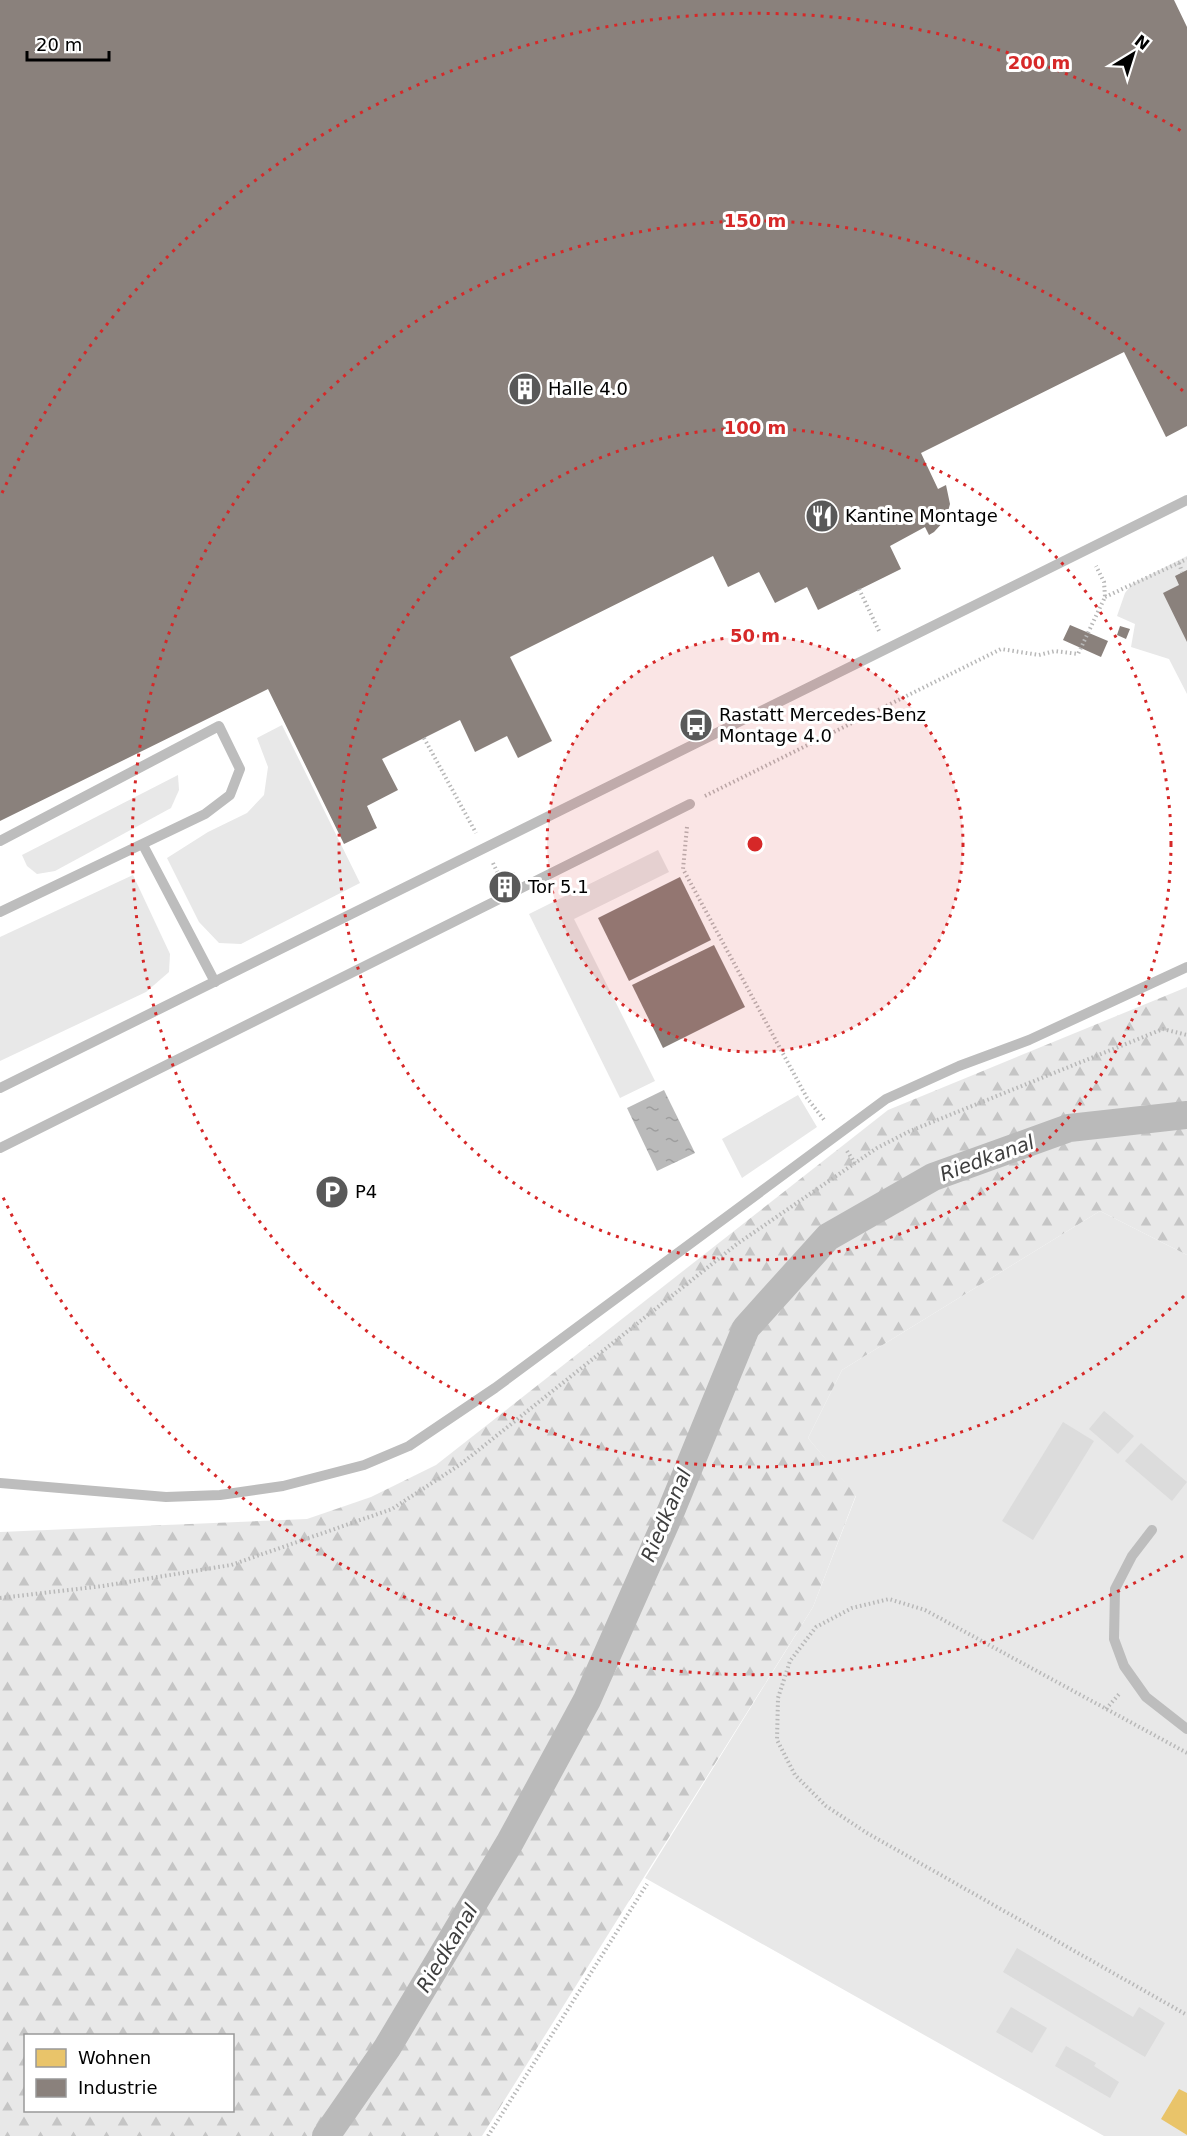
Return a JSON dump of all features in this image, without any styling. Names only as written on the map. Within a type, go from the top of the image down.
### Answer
[{"type":"lane","points":[[0,1088],[1187,500]]},
{"type":"lane","points":[[0,841],[219,726],[240,770],[230,795],[205,814],[0,912]]},
{"type":"lane","points":[[0,1148],[690,804]]},
{"type":"lane","points":[[143,845],[215,982]]},
{"type":"lane","points":[[0,1483],[165,1497],[219,1495],[282,1486],[364,1465],[409,1446],[495,1388],[886,1099],[959,1066],[1029,1040],[1187,966]]},
{"type":"lane","points":[[1152,1530],[1132,1556],[1115,1589],[1114,1639],[1124,1666],[1146,1697],[1187,1729]]},
{"type":"path","points":[[855,1163],[807,1098],[683,869],[690,804],[1001,649],[1039,655],[1055,651],[1078,654],[1105,597],[1104,582],[1087,549]]},
{"type":"path","points":[[1105,597],[1187,559]]},
{"type":"path","points":[[1179,562],[1182,572]]},
{"type":"path","points":[[859,590],[887,648]]},
{"type":"path","points":[[424,738],[509,894]]},
{"type":"path","points":[[0,1598],[103,1586],[231,1565],[392,1509],[461,1464],[737,1244],[855,1163],[910,1131],[1163,1029],[1187,1035]]},
{"type":"path","points":[[1187,1753],[925,1610],[889,1599],[852,1608],[816,1627],[790,1661],[778,1698],[777,1740],[795,1775],[826,1806],[867,1833],[1187,2014]]},
{"type":"path","points":[[488,2136],[647,1884]]},
{"type":"green space","points":[[1187,556],[1187,694],[1169,659],[1131,647],[1135,624],[1117,616],[1125,593],[1132,584]]},
{"type":"green space","points":[[282,725],[360,883],[241,944],[219,943],[199,922],[167,858],[208,832],[247,813],[264,795],[268,767],[257,738]]},
{"type":"green space","points":[[178,775],[179,790],[171,808],[55,871],[37,874],[27,866],[22,855]]},
{"type":"green space","points":[[658,850],[669,872],[574,919],[655,1081],[620,1098],[529,914]]},
{"type":"green space","points":[[133,875],[170,954],[169,972],[146,992],[0,1061],[0,937]]},
{"type":"green space","points":[[1187,987],[1187,1255],[1100,1211],[842,1370],[808,1438],[856,1495],[813,1607],[482,2136],[0,2136],[0,1532],[307,1519],[371,1497],[436,1465],[888,1110]]},
{"type":"green space","points":[[798,1095],[817,1127],[742,1178],[722,1139]]},
{"type":"green space","points":[[1100,1211],[1187,1255],[1187,2136],[1104,2136],[645,1878],[813,1607],[856,1496],[808,1438],[842,1370]]},
{"type":"water","points":[[664,1090],[695,1153],[657,1171],[627,1108]]},
{"type":"building: Wohnen","points":[[1179,2089],[1187,2093],[1187,2135],[1161,2119]]},
{"type":"building: Industrie","name":"Halle 4.0","points":[[0,0],[1174,0],[1187,27],[1187,426],[1166,437],[1124,352],[921,453],[938,489],[946,485],[950,504],[946,519],[934,532],[929,535],[925,527],[890,546],[901,569],[818,610],[807,587],[775,603],[759,572],[728,587],[713,556],[510,657],[552,741],[518,758],[507,736],[475,752],[460,720],[382,759],[398,790],[367,806],[377,828],[344,844],[268,689],[0,821]]},
{"type":"building: Industrie","points":[[1187,570],[1187,642],[1163,593],[1179,585],[1175,576]]},
{"type":"building: Industrie","points":[[1070,625],[1108,641],[1101,657],[1063,640]]},
{"type":"building: Industrie","points":[[1120,626],[1130,629],[1126,639],[1117,635]]},
{"type":"building: Industrie","points":[[680,877],[711,940],[629,981],[598,918]]},
{"type":"building: Industrie","name":"Tor 5.1","points":[[512,878],[517,886],[498,896],[494,888]]},
{"type":"building: Industrie","points":[[714,945],[745,1007],[663,1048],[632,985]]},
{"type":"building: Sonstige","points":[[1104,1411],[1134,1436],[1118,1454],[1089,1429]]},
{"type":"building: Sonstige","points":[[1063,1422],[1094,1441],[1033,1540],[1002,1521]]},
{"type":"building: Sonstige","points":[[1141,1443],[1187,1482],[1172,1501],[1125,1461]]},
{"type":"building: Sonstige","points":[[1017,1948],[1133,2017],[1139,2007],[1165,2023],[1145,2057],[1003,1972]]},
{"type":"building: Sonstige","points":[[1011,2007],[1047,2028],[1032,2053],[996,2032]]},
{"type":"building: Sonstige","points":[[1066,2046],[1096,2063],[1094,2066],[1119,2082],[1110,2098],[1055,2066]]},
{"type":"waterway","name":"Riedkanal","points":[[326,2136],[387,2048],[510,1842],[587,1700],[671,1511],[746,1328],[828,1237],[933,1177],[1069,1128],[1187,1115]]},
{"type":"place","name":"Halle 4.0","points":[[525,389]]},
{"type":"place","name":"Kantine Montage","points":[[822,516]]},
{"type":"place","name":"Rastatt Mercedes-Benz Montage 4.0","points":[[696,725]]},
{"type":"place","name":"Tor 5.1","points":[[505,887]]},
{"type":"place","name":"P4","points":[[332,1192]]}]
